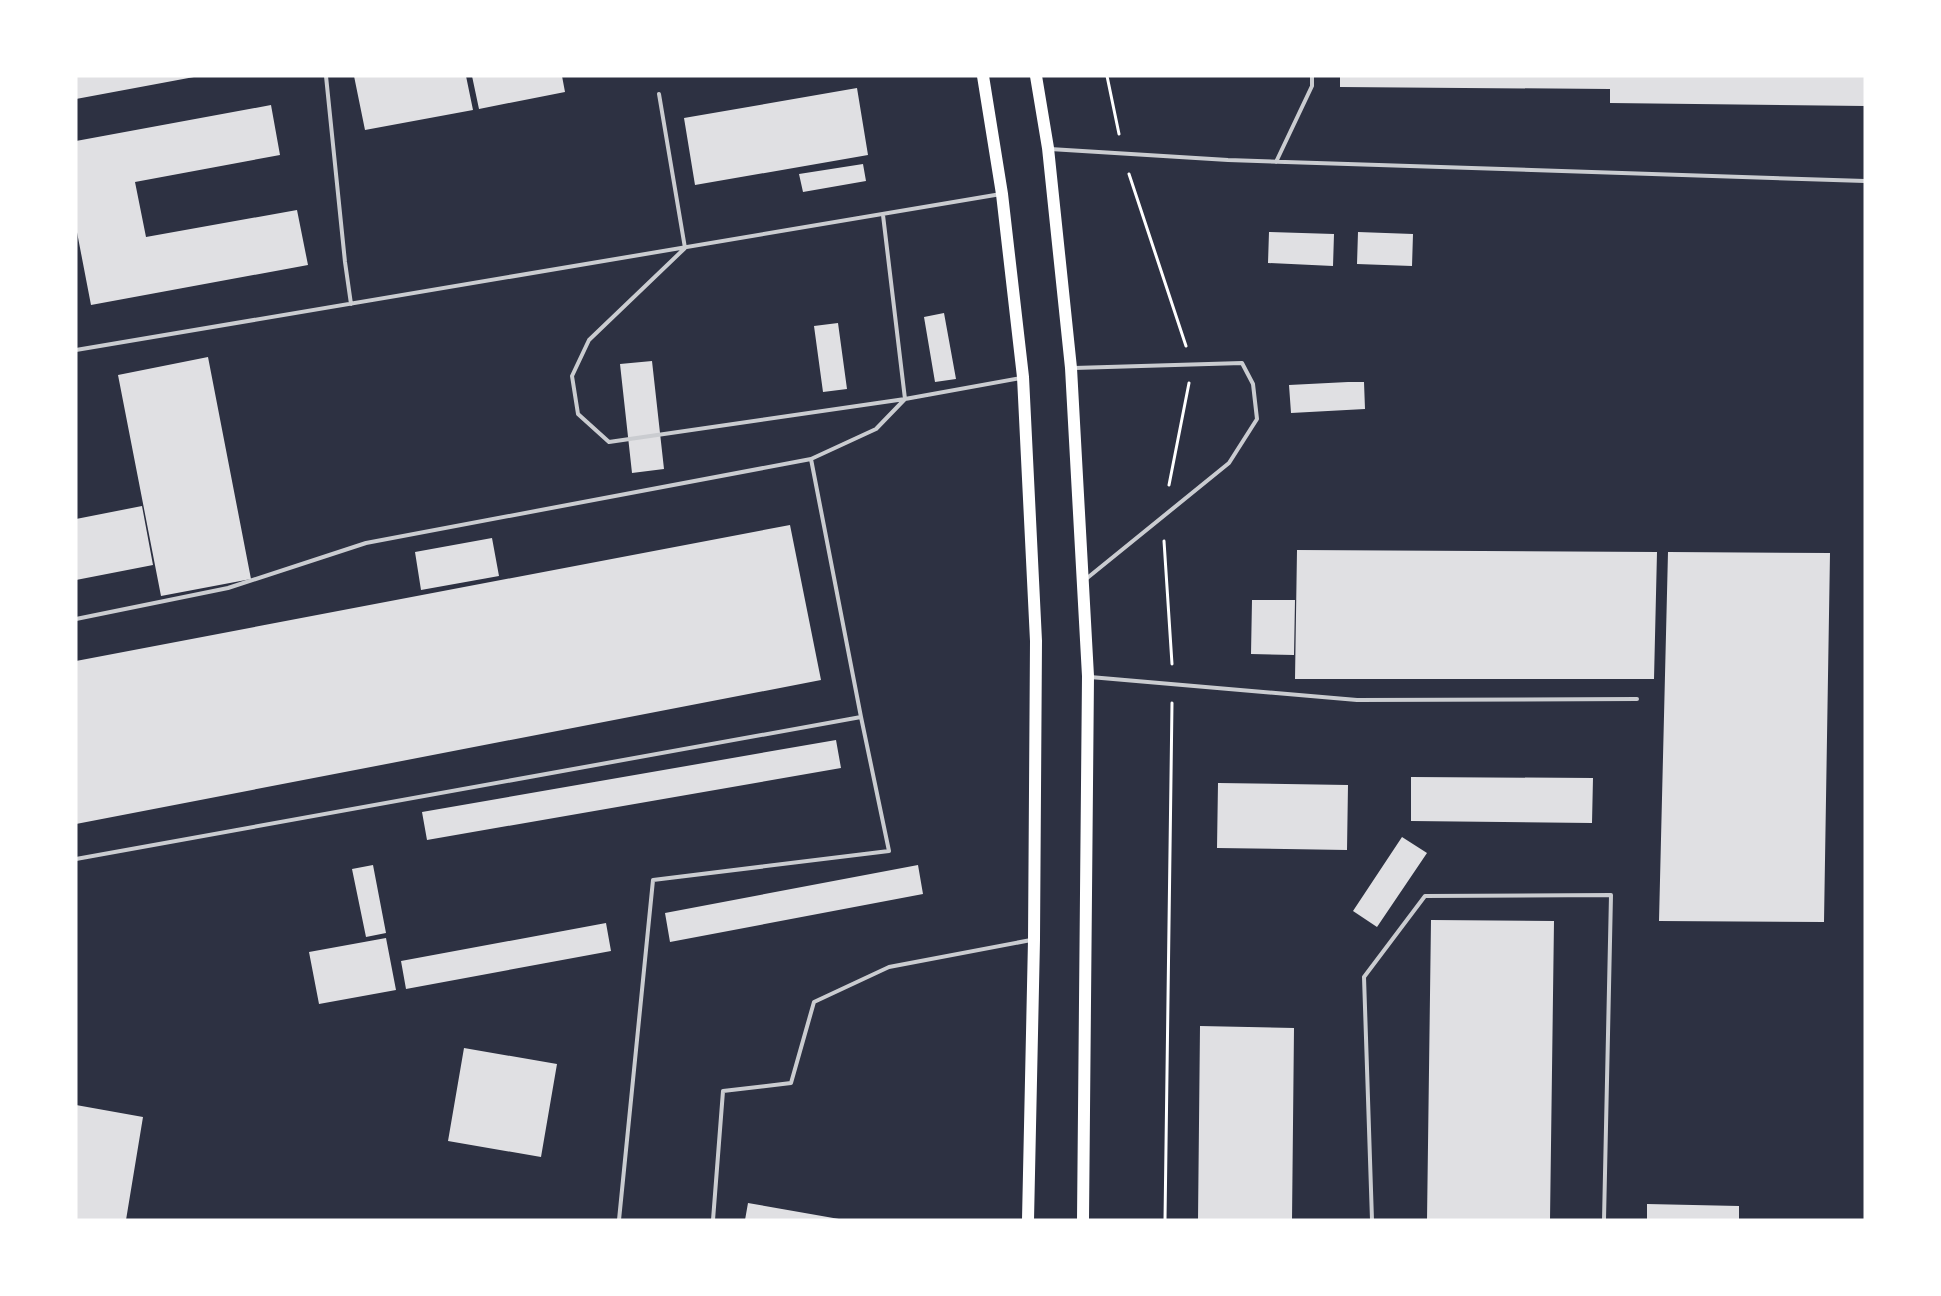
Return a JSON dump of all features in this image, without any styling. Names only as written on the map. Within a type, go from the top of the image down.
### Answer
[{"type":"main road","points":[[983,76],[1002,194],[1023,377],[1036,641],[1034,940],[1028,1220]]},
{"type":"main road","points":[[1036,76],[1048,148],[1071,368],[1088,676],[1083,1220]]},
{"type":"lane","points":[[326,76],[345,262],[352,304]]},
{"type":"lane","points":[[1276,162],[1312,86],[1312,76]]},
{"type":"lane","points":[[659,94],[685,248]]},
{"type":"lane","points":[[1048,148],[1276,162],[1865,181]]},
{"type":"lane","points":[[76,350],[1002,194]]},
{"type":"lane","points":[[883,214],[905,399]]},
{"type":"lane","points":[[685,248],[589,340],[572,376],[578,414],[609,442],[905,399],[1023,377]]},
{"type":"lane","points":[[1071,368],[1242,363],[1253,384],[1257,419],[1229,463],[1083,582]]},
{"type":"lane","points":[[76,619],[228,588],[366,543],[810,459],[876,429],[905,399]]},
{"type":"lane","points":[[619,1220],[653,880],[889,851],[810,459]]},
{"type":"lane","points":[[1088,676],[1357,700],[1637,699]]},
{"type":"lane","points":[[76,859],[861,717]]},
{"type":"lane","points":[[1372,1220],[1364,977],[1425,896],[1611,895],[1604,1220]]},
{"type":"lane","points":[[713,1220],[723,1091],[791,1083],[814,1002],[889,967],[1034,940]]},
{"type":"path","points":[[1107,76],[1123,154],[1192,365],[1163,516],[1173,684],[1165,1220]]},
{"type":"building","points":[[76,76],[194,76],[194,77],[76,99]]},
{"type":"building","points":[[354,76],[466,76],[473,110],[365,130]]},
{"type":"building","points":[[472,76],[562,76],[565,92],[479,109]]},
{"type":"building","points":[[1340,76],[1865,76],[1865,106],[1610,103],[1610,89],[1340,87]]},
{"type":"building","points":[[857,88],[868,155],[695,185],[684,118]]},
{"type":"building","points":[[271,105],[280,155],[135,182],[146,237],[297,210],[308,265],[91,305],[76,227],[76,141]]},
{"type":"building","points":[[863,164],[866,181],[803,192],[799,174]]},
{"type":"building","points":[[1269,232],[1334,234],[1333,266],[1268,263]]},
{"type":"building","points":[[1358,232],[1413,234],[1412,266],[1357,264]]},
{"type":"building","points":[[944,313],[956,379],[935,382],[924,317]]},
{"type":"building","points":[[838,323],[847,389],[823,392],[814,326]]},
{"type":"building","points":[[208,357],[251,579],[161,596],[118,375]]},
{"type":"building","points":[[652,361],[664,469],[632,473],[620,364]]},
{"type":"building","points":[[1364,382],[1365,409],[1291,413],[1289,385]]},
{"type":"building","points":[[142,506],[153,565],[76,580],[76,519]]},
{"type":"building","points":[[790,525],[821,680],[76,824],[76,661]]},
{"type":"building","points":[[492,538],[499,576],[421,590],[415,552]]},
{"type":"building","points":[[1297,550],[1657,552],[1654,679],[1295,679]]},
{"type":"building","points":[[1668,552],[1830,553],[1824,922],[1659,921]]},
{"type":"building","points":[[1252,600],[1295,600],[1294,655],[1251,654]]},
{"type":"building","points":[[836,740],[841,768],[427,840],[422,812]]},
{"type":"building","points":[[1411,777],[1593,778],[1592,823],[1411,821]]},
{"type":"building","points":[[1218,783],[1348,785],[1347,850],[1217,848]]},
{"type":"building","points":[[1402,837],[1427,853],[1377,927],[1353,911]]},
{"type":"building","points":[[373,865],[386,933],[366,937],[352,869]]},
{"type":"building","points":[[918,865],[923,894],[670,942],[665,913]]},
{"type":"building","points":[[1431,920],[1554,921],[1550,1220],[1427,1220]]},
{"type":"building","points":[[606,923],[611,951],[406,989],[401,961]]},
{"type":"building","points":[[386,938],[396,990],[319,1004],[309,952]]},
{"type":"building","points":[[1200,1026],[1294,1028],[1292,1220],[1198,1220]]},
{"type":"building","points":[[464,1048],[557,1064],[541,1157],[448,1141]]},
{"type":"building","points":[[76,1105],[143,1117],[126,1220],[76,1220]]},
{"type":"building","points":[[748,1203],[839,1219],[839,1220],[745,1220]]},
{"type":"building","points":[[1647,1204],[1739,1206],[1739,1220],[1647,1220]]}]
